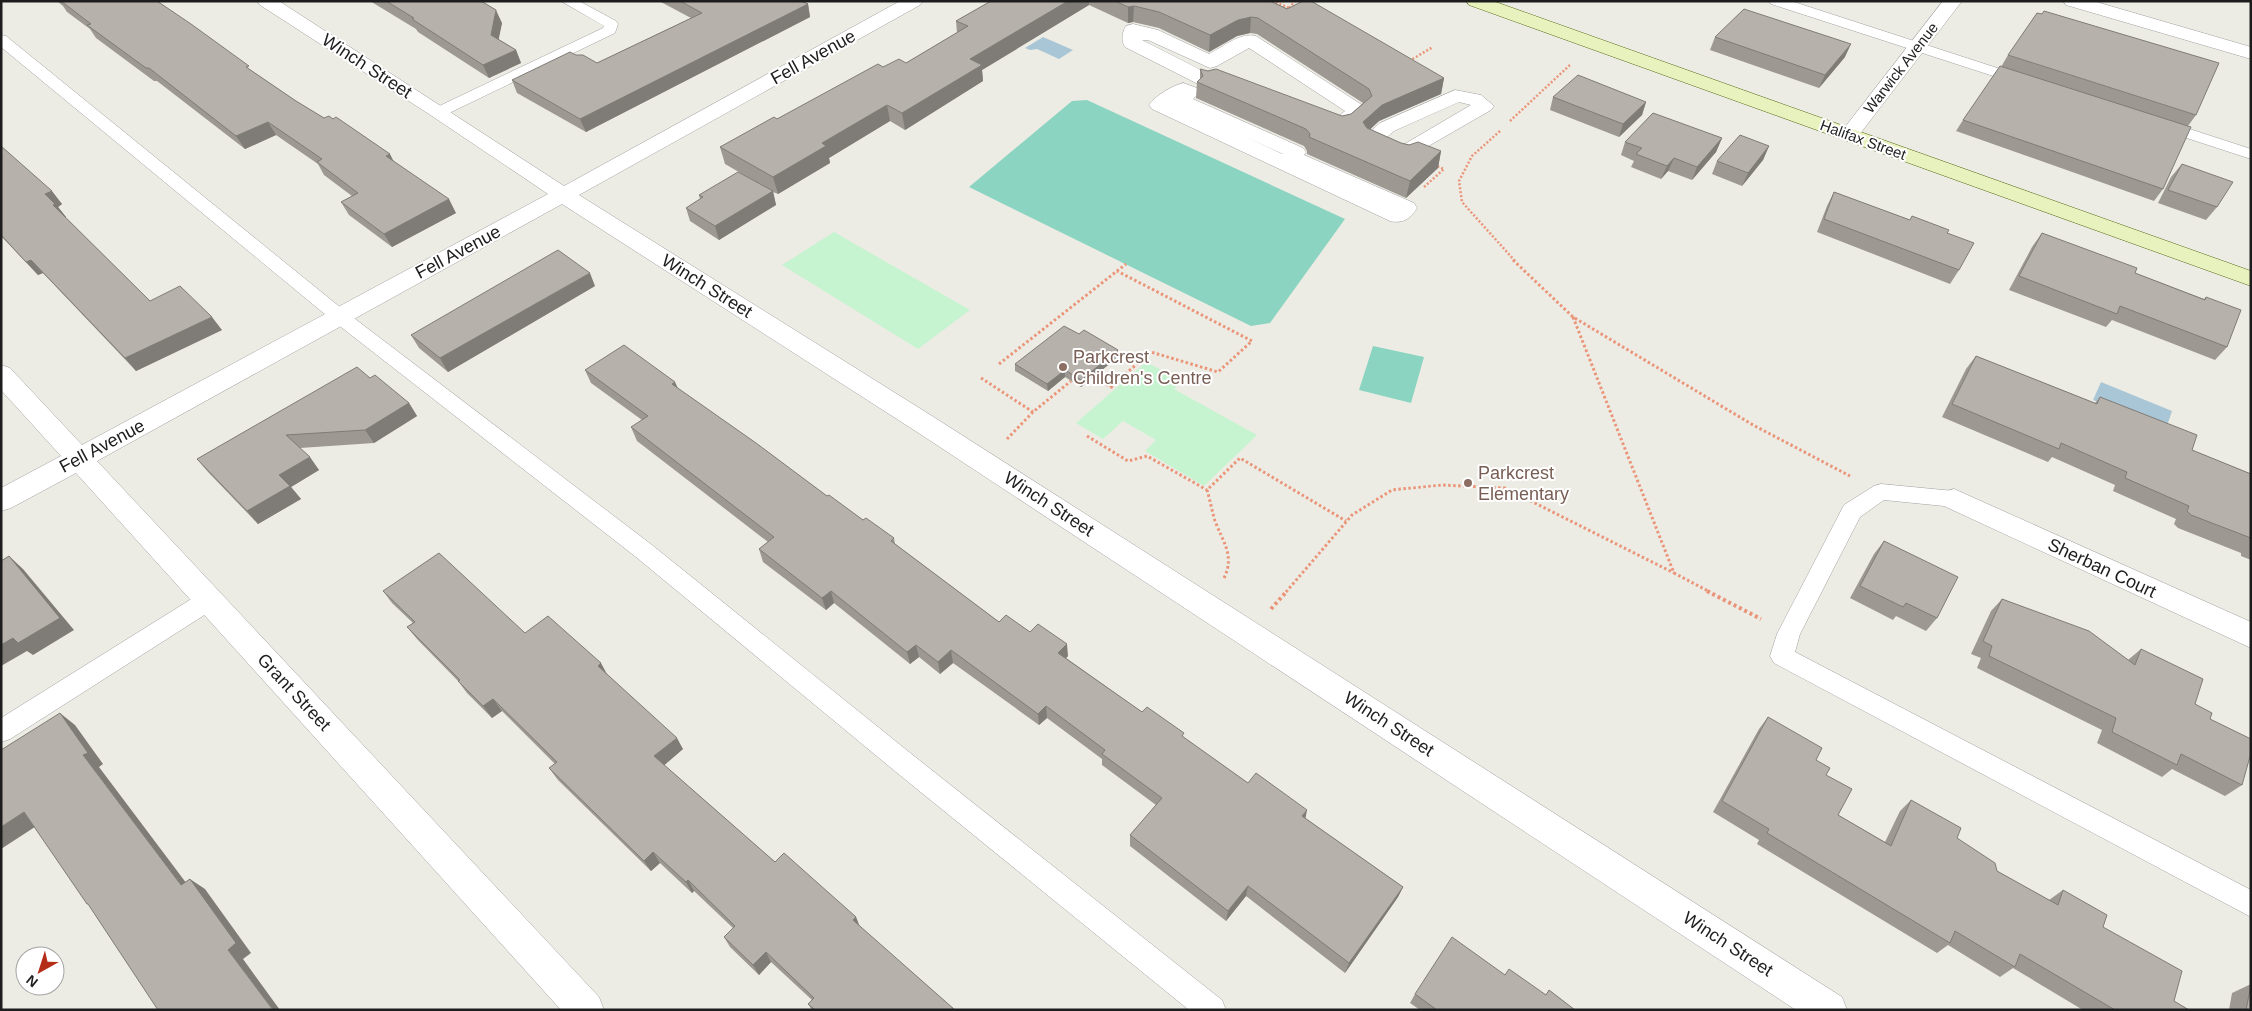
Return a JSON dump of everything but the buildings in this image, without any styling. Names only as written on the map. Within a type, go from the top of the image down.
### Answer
[{"type":"street","name":"Winch Street","points":[[266,1],[439,112],[563,196],[957,445],[1829,1010]]},
{"type":"street","name":"Fell Avenue","points":[[1,501],[563,196],[914,1]]},
{"type":"street","name":"Halifax Street","points":[[1475,1],[2251,279]]},
{"type":"street","name":"Warwick Avenue","points":[[1849,135],[1919,48],[1953,1]]},
{"type":"street","points":[[2072,1],[2251,53]]},
{"type":"street","points":[[871,2],[892,13]]},
{"type":"street","points":[[1134,30],[1140,34],[1151,34],[1210,62],[1249,40],[1358,111],[1340,125],[1213,76],[1207,80],[1132,43],[1134,30]]},
{"type":"street","points":[[1182,88],[1190,92],[1178,100],[1296,152],[1291,157],[1398,205],[1406,208],[1398,216],[1159,105],[1182,88]]},
{"type":"street","points":[[1462,96],[1479,101],[1484,106],[1418,144],[1405,154],[1372,139],[1387,127],[1448,99],[1462,96]]},
{"type":"street","name":"Grant Street","points":[[1,374],[586,1010]]},
{"type":"street","name":"Sherban Court","points":[[1954,499],[2251,636]]},
{"type":"lane","points":[[439,112],[610,30],[611,24],[568,1]]},
{"type":"lane","points":[[1776,1],[2035,85]]},
{"type":"lane","points":[[1,39],[339,316],[644,551],[905,764],[1212,1010]]},
{"type":"lane","points":[[2148,121],[2251,154]]},
{"type":"lane","points":[[1954,499],[1882,492],[1852,511],[1789,634],[1782,656],[2251,904]]},
{"type":"lane","points":[[1,731],[209,600]]},
{"type":"path","points":[[1272,1],[1289,9],[1296,10]]},
{"type":"path","points":[[1289,9],[1295,1]]},
{"type":"path","points":[[1402,64],[1433,47]]},
{"type":"path","points":[[1507,124],[1578,58]]},
{"type":"path","points":[[1500,130],[1472,156],[1459,181],[1462,202],[1502,249],[1573,317],[1753,425],[1882,492]]},
{"type":"path","points":[[999,364],[1126,264]]},
{"type":"path","points":[[1110,387],[1151,352],[1218,372],[1252,341],[1117,271]]},
{"type":"path","points":[[1573,317],[1674,574]]},
{"type":"path","points":[[1093,377],[1115,389]]},
{"type":"path","points":[[980,378],[1033,412]]},
{"type":"path","points":[[1004,442],[1033,412],[1072,381]]},
{"type":"path","points":[[1087,436],[1128,460],[1147,456],[1208,490],[1214,518],[1227,543],[1230,569],[1222,581]]},
{"type":"path","points":[[1208,490],[1240,458],[1346,521]]},
{"type":"path","points":[[1264,616],[1352,515],[1392,490],[1442,484],[1505,488],[1789,634]]},
{"type":"green space","points":[[834,232],[970,310],[918,349],[782,265]]},
{"type":"green space","points":[[1146,362],[1182,381],[1174,389],[1257,435],[1204,486],[1145,451],[1156,440],[1123,421],[1103,439],[1076,423]]},
{"type":"shaded area","points":[[1043,37],[1073,50],[1059,59],[1037,49],[1030,50],[1025,48]]},
{"type":"shaded area","points":[[1087,100],[1345,219],[1270,323],[1251,326],[969,187],[1072,101]]},
{"type":"shaded area","points":[[1373,346],[1424,357],[1411,403],[1359,390]]},
{"type":"shaded area","points":[[2101,382],[2172,411],[2166,429],[2093,400]]},
{"type":"place","name":"Parkcrest Children's Centre","points":[[1063,367]]},
{"type":"place","name":"Parkcrest Elementary","points":[[1468,483]]}]
